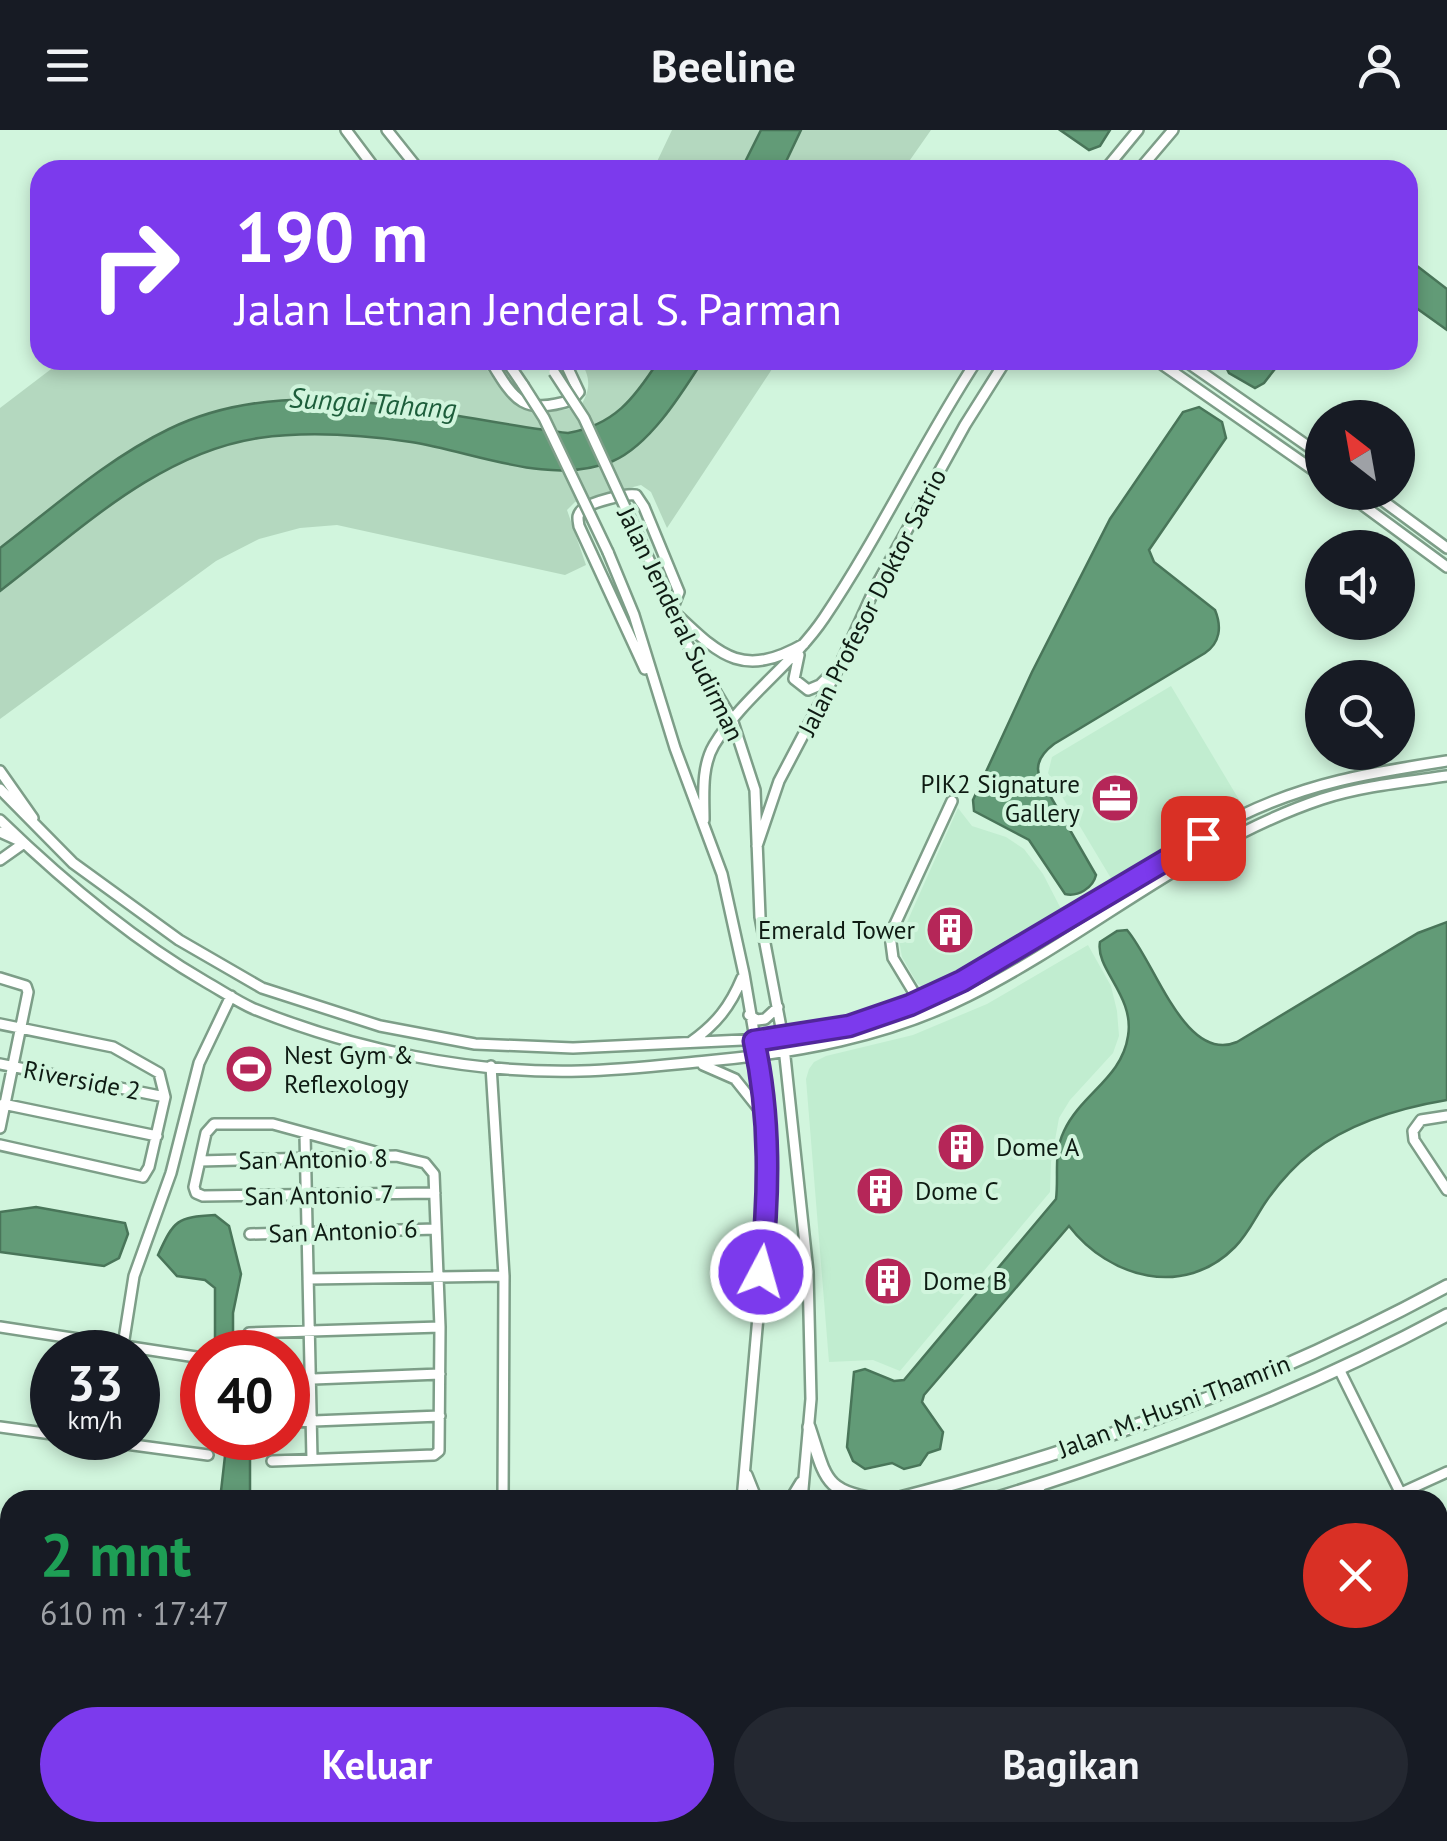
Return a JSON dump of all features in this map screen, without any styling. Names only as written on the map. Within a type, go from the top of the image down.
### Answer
[{"type":"main road","name":"Jalan M. Husni Thamrin","points":[[927,1490],[1165,1414],[1299,1358],[1447,1286]]},
{"type":"main road","name":"Jalan M. Husni Thamrin","points":[[1023,1490],[1216,1422],[1339,1369],[1447,1315]]},
{"type":"main road","points":[[809,1427],[824,1472],[840,1490]]},
{"type":"street","points":[[346,130],[368,160]]},
{"type":"street","points":[[388,130],[410,160]]},
{"type":"street","points":[[1113,160],[1138,130]]},
{"type":"street","points":[[1148,160],[1174,130]]},
{"type":"street","points":[[496,370],[509,392],[522,404],[533,406],[572,400],[580,392],[569,370]]},
{"type":"street","name":"Jalan Jenderal Sudirman","points":[[513,370],[544,418],[634,615],[722,874],[744,974],[758,1056],[768,1202],[743,1490]]},
{"type":"street","name":"Jalan Jenderal Sudirman","points":[[553,370],[584,418],[686,642],[732,719],[755,790],[760,917],[778,1006],[807,1259],[812,1338],[803,1490]]},
{"type":"street","name":"Jalan Profesor Doktor Satrio","points":[[704,828],[703,785],[711,749],[732,719],[804,644],[857,565],[970,370]]},
{"type":"street","name":"Jalan Profesor Doktor Satrio","points":[[755,853],[778,782],[840,665],[875,588],[1000,370]]},
{"type":"street","points":[[1170,370],[1305,464]]},
{"type":"street","points":[[1198,370],[1305,444]]},
{"type":"street","points":[[666,717],[579,526],[582,510],[627,494],[636,496],[679,592],[672,610],[714,650],[746,663],[782,656],[804,644]]},
{"type":"street","points":[[1370,510],[1447,568]]},
{"type":"street","points":[[1396,510],[1447,548]]},
{"type":"street","points":[[804,644],[794,668],[794,679],[800,686],[808,690],[820,685],[840,665]]},
{"type":"street","points":[[0,789],[74,863],[179,940],[262,988],[380,1026],[475,1044],[573,1048],[754,1041],[849,1026],[962,981],[1240,816],[1277,798],[1318,784],[1447,761]]},
{"type":"street","points":[[0,771],[16,789],[41,831]]},
{"type":"street","points":[[0,820],[60,878],[164,958],[251,1008],[371,1047],[491,1066],[578,1072],[784,1052],[853,1038],[917,1018],[969,996],[1246,830],[1324,798],[1447,776]]},
{"type":"street","points":[[919,1001],[893,958],[890,935],[952,801]]},
{"type":"street","points":[[0,832],[24,843]]},
{"type":"street","points":[[0,860],[24,843]]},
{"type":"street","points":[[689,1044],[711,1028],[730,1006],[744,974]]},
{"type":"street","points":[[0,978],[20,983],[28,992],[0,1128]]},
{"type":"street","points":[[126,1330],[134,1276],[171,1172],[199,1062],[231,996]]},
{"type":"street","points":[[749,1015],[765,1019],[778,1006]]},
{"type":"street","points":[[0,1024],[113,1047],[159,1073],[165,1097],[147,1174],[143,1177],[0,1145]]},
{"type":"street","points":[[692,1063],[735,1078],[764,1116]]},
{"type":"street","name":"Riverside 2","points":[[0,1064],[165,1097]]},
{"type":"street","points":[[491,1066],[504,1276],[503,1490]]},
{"type":"street","points":[[2,1104],[157,1136]]},
{"type":"street","points":[[1447,1116],[1421,1120],[1413,1132],[1414,1140],[1447,1190]]},
{"type":"street","points":[[200,1160],[206,1133],[214,1124],[273,1124],[396,1156]]},
{"type":"street","points":[[305,1134],[308,1330]]},
{"type":"street","name":"San Antonio 8","points":[[200,1160],[396,1156],[425,1163],[434,1174],[434,1193]]},
{"type":"street","name":"San Antonio 7","points":[[200,1160],[194,1187],[203,1196],[434,1193]]},
{"type":"street","points":[[272,1461],[434,1455],[439,1451],[440,1328],[434,1193]]},
{"type":"street","name":"San Antonio 6","points":[[250,1234],[436,1229]]},
{"type":"street","points":[[308,1279],[504,1276]]},
{"type":"street","points":[[0,1327],[30,1332]]},
{"type":"street","points":[[310,1331],[440,1328]]},
{"type":"street","points":[[1339,1369],[1399,1490]]},
{"type":"street","points":[[310,1379],[440,1374]]},
{"type":"street","points":[[310,1422],[440,1416]]},
{"type":"street","points":[[0,1427],[30,1431]]},
{"type":"street","points":[[310,1434],[312,1459]]},
{"type":"street","points":[[798,1490],[806,1460]]},
{"type":"street","points":[[744,1462],[754,1490]]},
{"type":"street","points":[[1413,1490],[1447,1472]]},
{"type":"street","points":[[1038,1490],[1042,1484]]},
{"type":"shaded area","points":[[672,130],[931,130],[910,160],[658,160]]},
{"type":"shaded area","points":[[761,130],[801,130],[787,160],[746,160]]},
{"type":"shaded area","points":[[1060,130],[1110,130],[1100,146],[1089,150]]},
{"type":"shaded area","points":[[1418,267],[1447,289],[1447,330],[1418,309]]},
{"type":"shaded area","points":[[50,370],[488,370],[520,406],[543,411],[580,407],[588,384],[585,370],[771,370],[667,528],[651,492],[641,485],[575,502],[567,510],[586,565],[565,575],[337,525],[300,528],[259,539],[216,561],[0,719],[0,408]]},
{"type":"shaded area","points":[[652,370],[696,370],[640,443],[613,461],[589,468],[538,469],[374,437],[278,436],[222,446],[153,477],[90,520],[0,591],[0,548],[124,454],[169,429],[217,411],[266,402],[367,403],[568,433],[610,417]]},
{"type":"shaded area","points":[[1228,370],[1274,370],[1255,388]]},
{"type":"shaded area","points":[[1199,407],[1222,422],[1226,438],[1149,550],[1154,562],[1215,610],[1218,634],[1205,653],[1054,744],[1043,755],[1038,764],[1041,780],[1096,875],[1084,890],[1065,894],[1029,840],[974,811],[973,800],[1032,672],[1110,519],[1183,412]]},
{"type":"shaded area","points":[[1171,686],[1244,808],[1115,885],[1048,773],[1052,757]]},
{"type":"shaded area","points":[[958,808],[972,826],[1006,837],[1024,849],[1060,907],[1072,911],[951,982],[926,989],[917,983],[902,957],[899,940]]},
{"type":"shaded area","points":[[1447,922],[1447,1100],[1376,1118],[1327,1141],[1281,1182],[1235,1247],[1215,1263],[1193,1273],[1148,1276],[1126,1269],[1105,1259],[1069,1226],[924,1395],[922,1402],[943,1432],[940,1449],[928,1453],[920,1465],[904,1469],[892,1463],[865,1469],[853,1461],[847,1447],[854,1372],[865,1369],[894,1381],[904,1380],[1056,1199],[1057,1157],[1064,1131],[1080,1106],[1110,1075],[1128,1036],[1126,1008],[1103,962],[1100,942],[1117,931],[1127,930],[1187,1025],[1218,1045],[1237,1042],[1418,933]]},
{"type":"shaded area","points":[[1088,945],[1111,986],[1119,1036],[1113,1053],[1070,1100],[1059,1118],[1050,1192],[900,1371],[873,1360],[829,1362],[806,1079],[809,1069],[826,1056],[913,1035],[987,1004]]},
{"type":"shaded area","points":[[36,1207],[125,1223],[128,1234],[119,1258],[104,1266],[0,1252],[0,1212]]},
{"type":"shaded area","points":[[215,1215],[229,1226],[241,1274],[233,1330],[215,1330],[215,1288],[205,1280],[177,1276],[158,1255],[173,1227],[192,1217]]},
{"type":"shaded area","points":[[225,1460],[250,1460],[250,1490],[221,1490]]},
{"type":"place","name":"PIK2 Signature Gallery","points":[[1115,798]]},
{"type":"place","name":"Emerald Tower","points":[[950,930]]},
{"type":"place","name":"Nest Gym & Reflexology","points":[[249,1069]]},
{"type":"place","name":"Dome A","points":[[961,1147]]},
{"type":"place","name":"Dome C","points":[[880,1191]]},
{"type":"place","name":"Dome B","points":[[888,1281]]},
{"type":"route","points":[[761,1272],[768,1202],[764,1116],[754,1041],[849,1026],[910,1005],[962,981],[1203,838]]},
{"type":"water label","name":"Sungai Tahang","points":[[373,403]]}]
